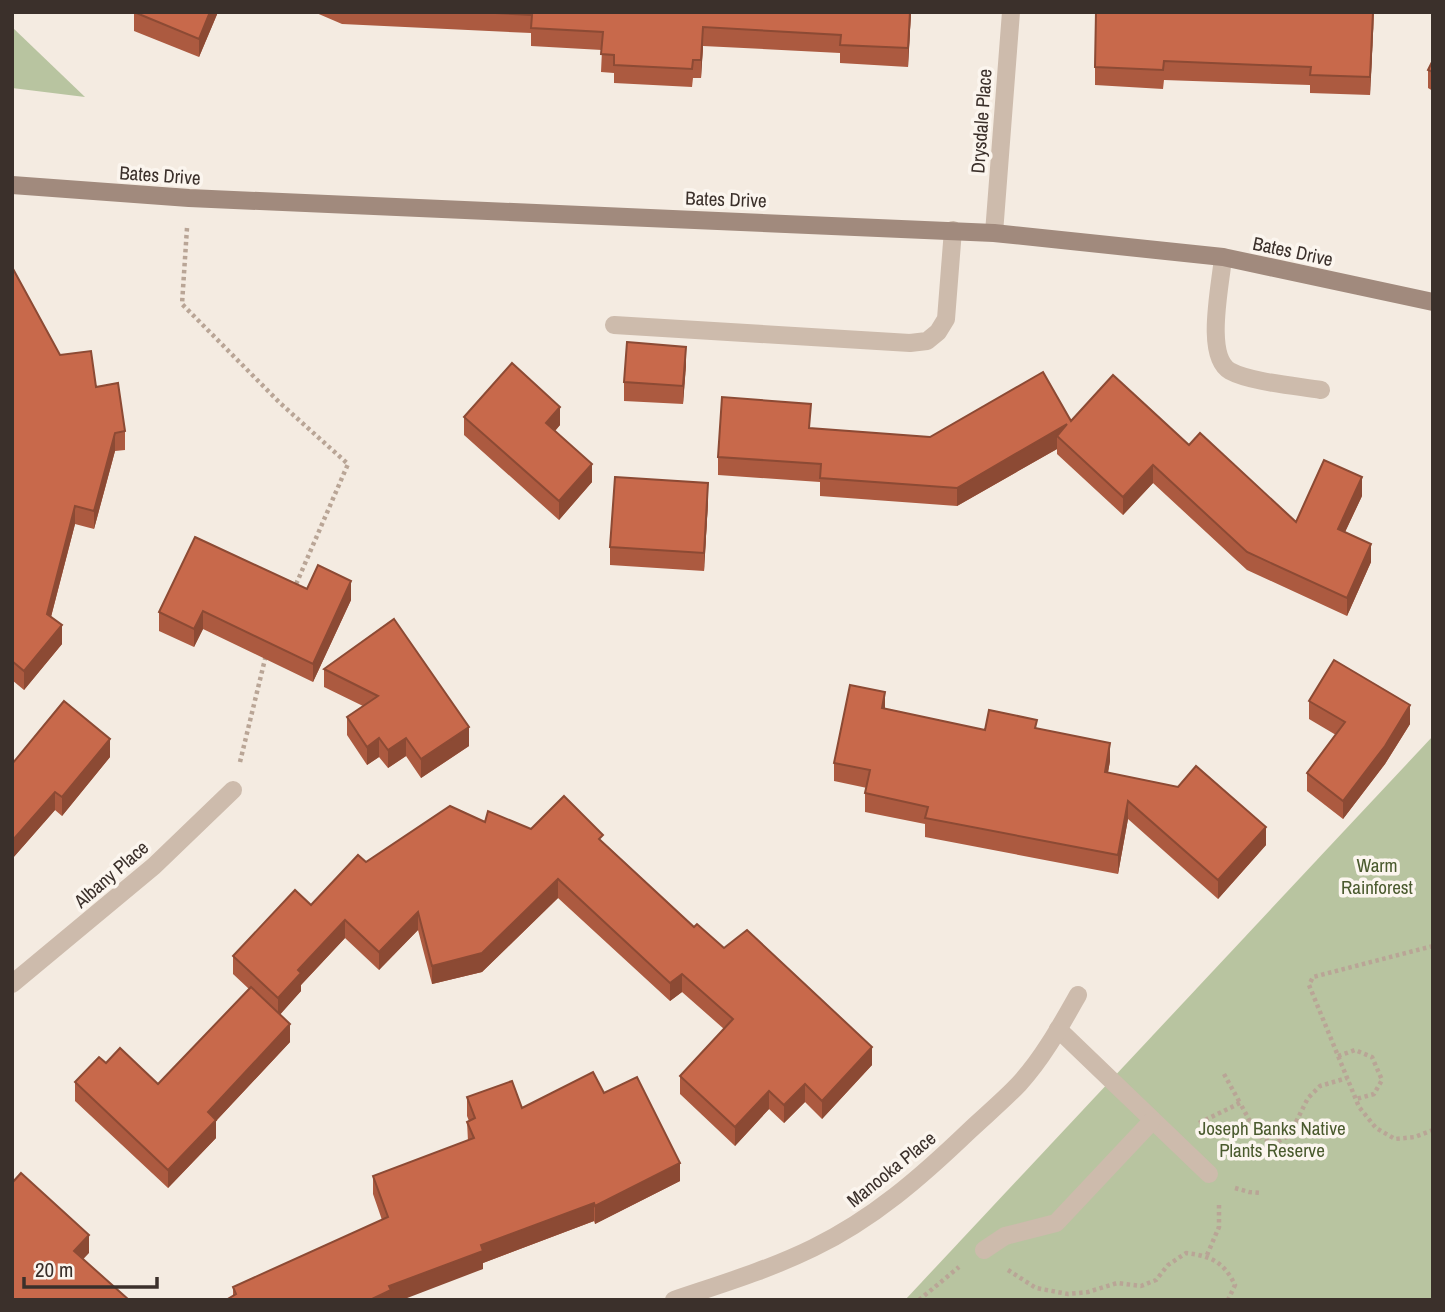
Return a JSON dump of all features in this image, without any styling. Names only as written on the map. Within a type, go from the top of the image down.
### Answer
[{"type":"main road","name":"Bates Drive","points":[[12,185],[188,198],[993,233],[1223,257],[1433,302]]},
{"type":"street","name":"Drysdale Place","points":[[993,233],[1011,12]]},
{"type":"street","points":[[614,325],[910,343],[927,341],[939,332],[946,319],[953,230]]},
{"type":"street","points":[[1223,257],[1215,341],[1219,358],[1228,370],[1241,376],[1321,390]]},
{"type":"street","name":"Albany Place","points":[[12,984],[144,874],[233,790]]},
{"type":"street","name":"Manooka Place","points":[[674,1300],[768,1268],[814,1247],[876,1211],[928,1170],[1020,1083],[1078,995]]},
{"type":"street","points":[[1058,1029],[1209,1174]]},
{"type":"street","points":[[985,1250],[1005,1236],[1056,1223],[1152,1121]]},
{"type":"path","points":[[188,198],[182,303],[280,403],[348,464],[289,599]]},
{"type":"path","points":[[233,790],[268,648]]},
{"type":"path","points":[[1433,954],[1431,947],[1312,976],[1309,985],[1356,1099],[1376,1128],[1395,1139],[1415,1137],[1433,1130]]},
{"type":"path","points":[[1338,1056],[1355,1050],[1372,1057],[1382,1080],[1374,1094],[1356,1099]]},
{"type":"path","points":[[1224,1074],[1258,1136],[1274,1143],[1289,1136],[1308,1098],[1320,1086],[1347,1078]]},
{"type":"path","points":[[1169,1137],[1240,1102]]},
{"type":"path","points":[[1207,1255],[1219,1227],[1218,1189],[1209,1174]]},
{"type":"path","points":[[919,1300],[946,1276],[985,1250],[1013,1274],[1036,1288],[1068,1294],[1088,1292],[1117,1283],[1141,1286],[1156,1280],[1168,1265],[1186,1253],[1207,1255],[1228,1270],[1235,1285],[1228,1300]]},
{"type":"green space","points":[[12,27],[85,97],[12,88]]},
{"type":"green space","name":"Joseph Banks Native Plants Reserve","points":[[1433,736],[1433,1300],[905,1300]]},
{"type":"building","points":[[134,12],[210,12],[199,39]]},
{"type":"building","points":[[476,12],[910,12],[908,48],[840,45],[841,35],[703,27],[701,60],[693,60],[692,69],[614,65],[614,55],[601,54],[603,32],[531,28],[532,15]]},
{"type":"building","points":[[1096,12],[1373,12],[1370,77],[1310,75],[1311,67],[1164,61],[1163,70],[1095,67]]},
{"type":"building","points":[[12,267],[60,355],[91,351],[96,387],[118,383],[125,431],[115,433],[94,511],[75,506],[47,614],[62,625],[24,671],[12,661]]},
{"type":"building","points":[[627,342],[686,347],[683,386],[624,382]]},
{"type":"building","points":[[512,363],[560,407],[546,423],[592,464],[559,501],[464,417]]},
{"type":"building","points":[[1043,372],[1071,421],[1113,375],[1189,445],[1200,433],[1296,522],[1324,460],[1362,477],[1338,529],[1371,544],[1347,598],[1247,552],[1153,465],[1123,497],[1057,436],[1067,424],[957,488],[820,478],[821,464],[718,457],[722,397],[811,404],[809,428],[930,437]]},
{"type":"building","points":[[615,477],[708,483],[704,553],[610,547]]},
{"type":"building","points":[[195,537],[307,589],[318,565],[351,581],[313,664],[203,611],[194,629],[159,612]]},
{"type":"building","points":[[394,619],[469,727],[421,759],[406,738],[388,750],[379,738],[367,747],[347,717],[378,696],[324,669]]},
{"type":"building","points":[[1334,660],[1410,705],[1385,746],[1343,801],[1307,773],[1345,722],[1309,701]]},
{"type":"building","points":[[850,685],[885,692],[882,708],[985,730],[989,710],[1037,720],[1035,728],[1110,743],[1105,772],[1178,787],[1196,766],[1266,827],[1218,880],[1128,801],[1118,855],[925,818],[928,807],[865,793],[870,770],[834,763]]},
{"type":"building","points":[[64,701],[110,739],[62,797],[55,792],[12,841],[12,764]]},
{"type":"building","points":[[564,796],[603,835],[599,839],[694,927],[697,924],[724,948],[747,930],[872,1047],[822,1101],[805,1084],[784,1105],[769,1091],[735,1127],[680,1076],[733,1019],[682,974],[670,983],[558,879],[482,953],[432,966],[418,912],[379,952],[345,920],[298,970],[301,973],[278,998],[233,956],[295,890],[311,905],[358,855],[366,862],[450,806],[485,822],[488,811],[531,829]]},
{"type":"building","points":[[251,987],[290,1024],[208,1112],[216,1120],[168,1170],[75,1082],[99,1057],[106,1063],[120,1048],[158,1084]]},
{"type":"building","points":[[593,1072],[604,1093],[637,1077],[680,1163],[595,1206],[594,1203],[481,1245],[483,1251],[389,1286],[391,1290],[370,1300],[226,1300],[236,1294],[233,1287],[388,1217],[373,1176],[474,1138],[467,1122],[475,1118],[467,1097],[512,1081],[522,1108]]},
{"type":"building","points":[[21,1173],[89,1235],[74,1251],[129,1300],[12,1300],[12,1183]]},
{"type":"park label","name":"Warm Rainforest","points":[[1377,876]]}]
